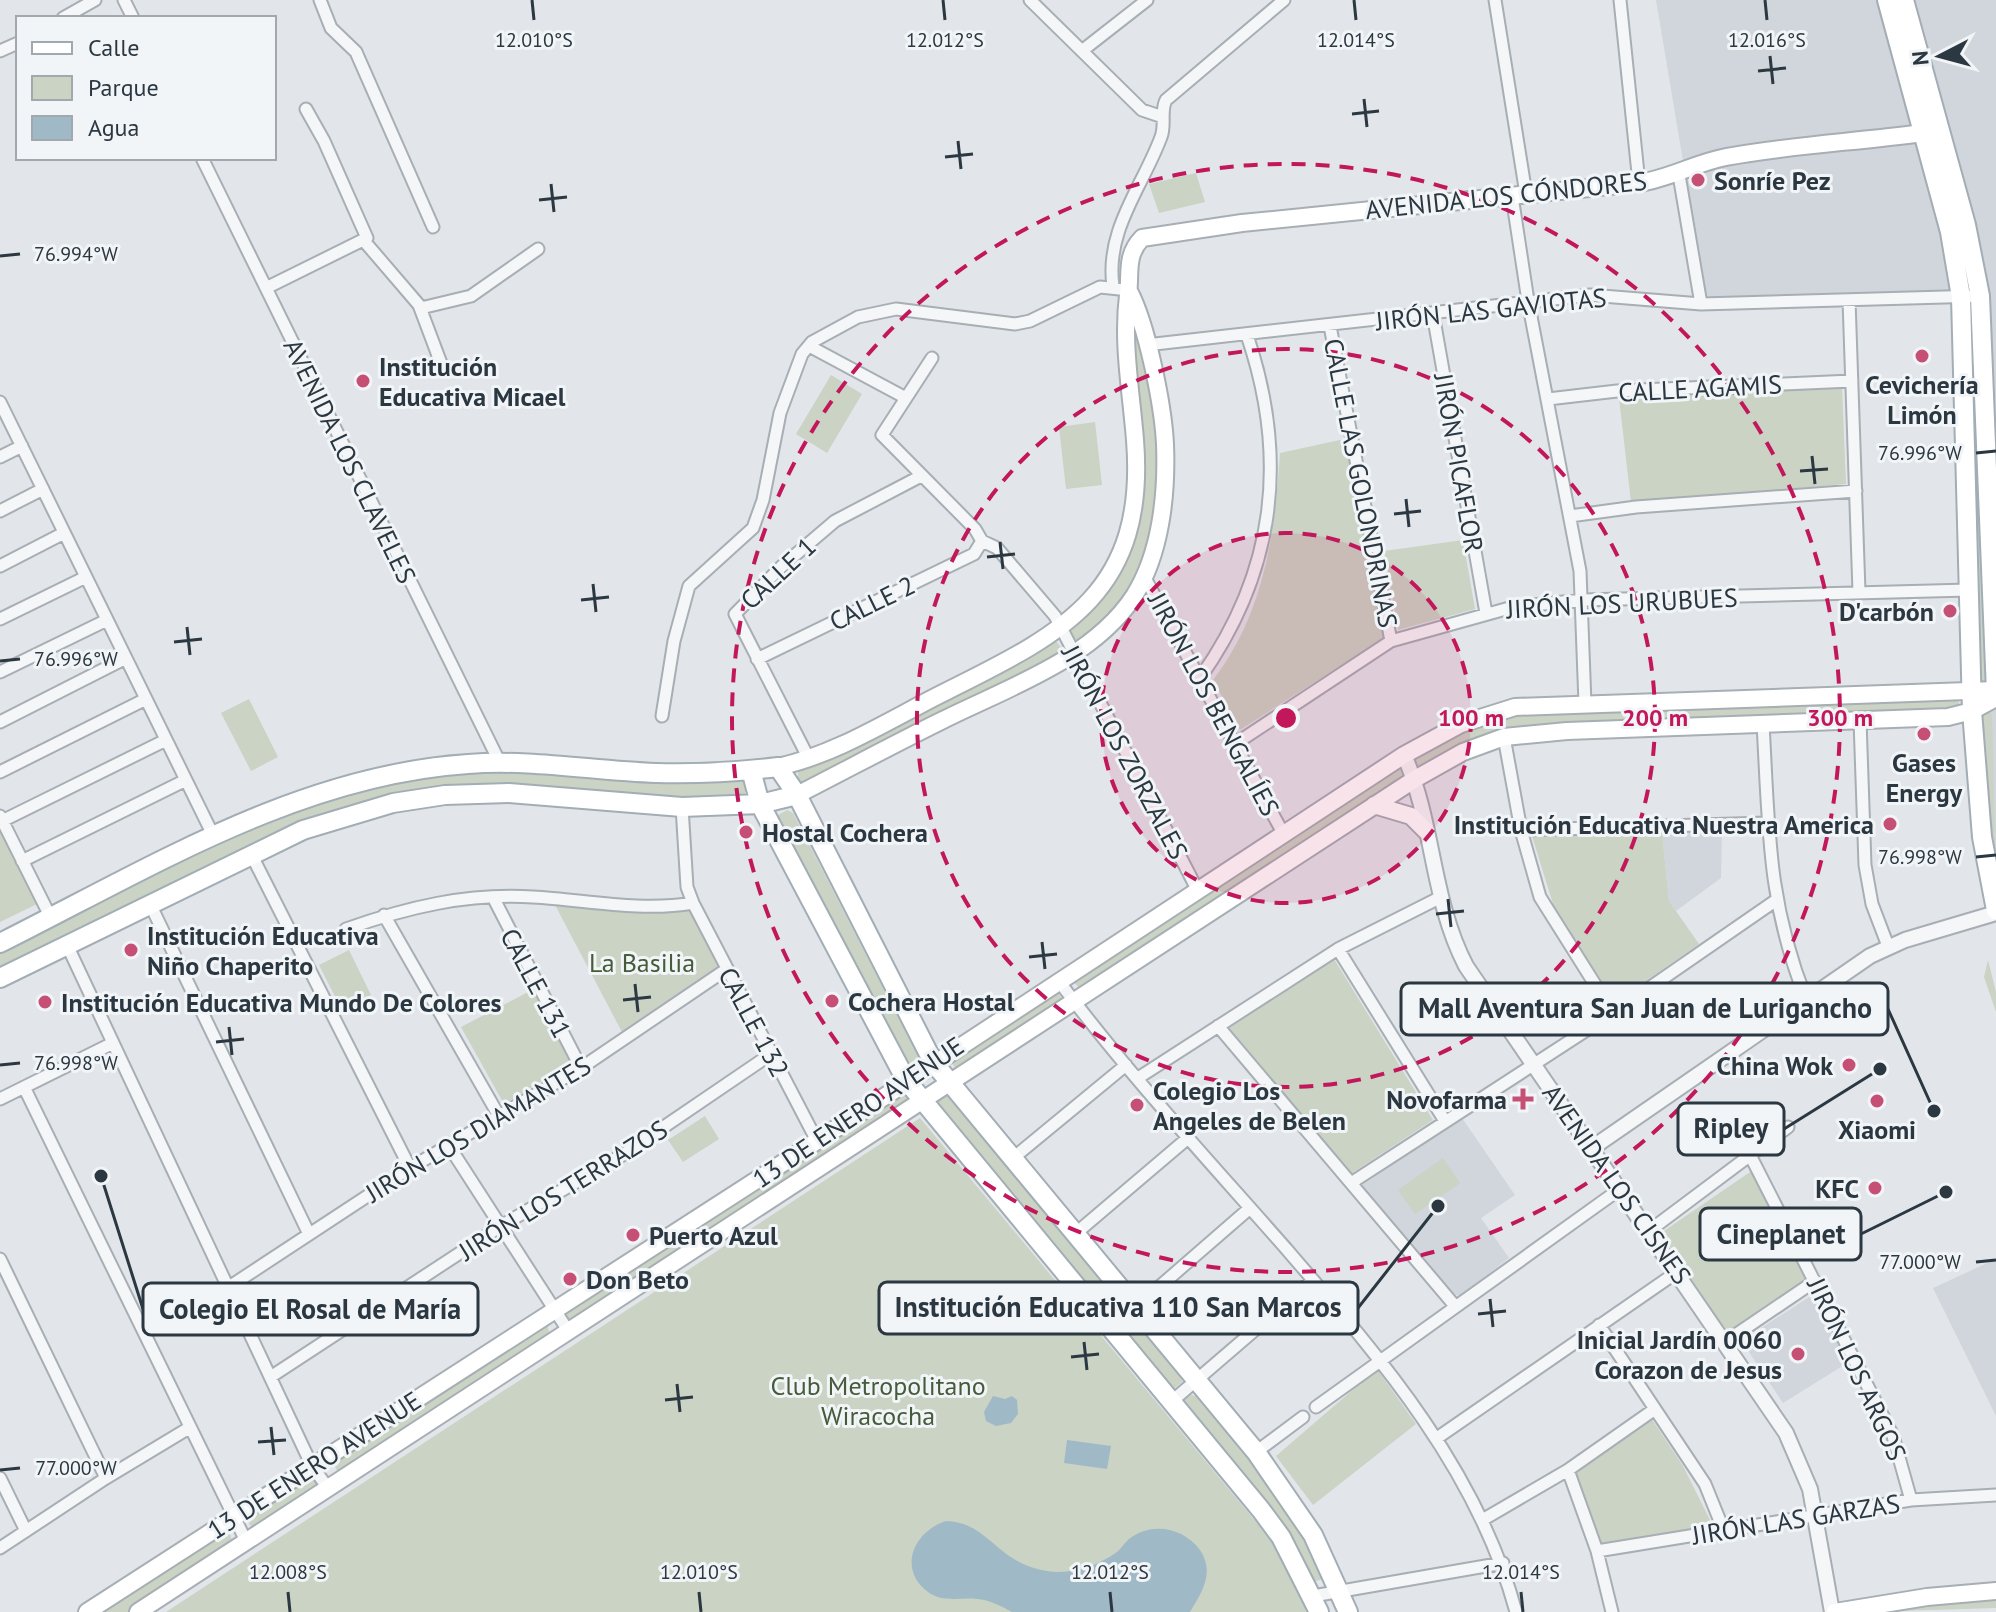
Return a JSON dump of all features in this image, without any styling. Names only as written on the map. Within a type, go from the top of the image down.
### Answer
[{"type":"main road","points":[[1887,0],[1950,232],[1971,296],[1971,692],[1982,837],[1996,911]]},
{"type":"main road","points":[[1904,0],[1966,225],[1996,691]]},
{"type":"main road","name":"AVENIDA LOS CÓNDORES","points":[[778,767],[809,759],[1023,653],[1060,630],[1093,598],[1107,579],[1128,526],[1136,460],[1121,288],[1129,256],[1142,238],[1165,233],[1639,183],[1679,175],[1696,164],[1752,152],[1922,133]]},
{"type":"main road","points":[[0,978],[251,854],[333,819],[445,795],[509,793],[682,807],[760,804],[797,795],[1072,653],[1120,613],[1144,576],[1159,526],[1166,475],[1162,408],[1146,345],[1121,288]]},
{"type":"main road","name":"13 DE ENERO AVENUE","points":[[87,1612],[817,1141],[1058,980],[1193,881],[1283,833],[1404,755],[1486,714],[1515,707],[1996,691]]},
{"type":"main road","name":"13 DE ENERO AVENUE","points":[[138,1612],[922,1103],[1374,805],[1463,752],[1504,737],[1948,717],[1972,711],[1996,698]]},
{"type":"main road","points":[[0,943],[214,837],[290,804],[370,779],[446,766],[500,763],[654,773],[778,767],[797,795],[933,1062],[1256,1452],[1313,1535],[1348,1612]]},
{"type":"main road","points":[[751,770],[760,804],[906,1080],[1281,1537],[1316,1604]]},
{"type":"main road","points":[[1374,805],[1411,816],[1426,831]]},
{"type":"main road","points":[[1833,1612],[1927,1597],[1996,1591]]},
{"type":"street","points":[[67,16],[95,0]]},
{"type":"street","points":[[320,0],[331,28],[356,52],[433,227]]},
{"type":"street","points":[[1030,0],[1142,110],[1163,117]]},
{"type":"street","points":[[1083,50],[1145,0]]},
{"type":"street","points":[[662,716],[674,641],[689,586],[743,539],[758,517],[780,413],[809,346],[839,326],[879,311],[919,310],[1015,324],[1038,317],[1100,287],[1121,288],[1110,262],[1140,176],[1161,138],[1166,100],[1284,0]]},
{"type":"street","points":[[1495,0],[1519,195],[1528,301],[1570,516],[1583,600],[1585,704]]},
{"type":"street","points":[[1620,0],[1639,183]]},
{"type":"street","points":[[306,109],[349,195],[365,234],[365,242],[421,308],[442,366]]},
{"type":"street","name":"AVENIDA LOS CLAVELES","points":[[203,160],[500,763]]},
{"type":"street","points":[[1679,175],[1701,304]]},
{"type":"street","points":[[266,288],[365,242]]},
{"type":"street","points":[[421,308],[471,296],[538,249]]},
{"type":"street","name":"JIRÓN LAS GAVIOTAS","points":[[1146,345],[1528,301],[1626,295],[1701,304],[1971,296]]},
{"type":"street","points":[[1849,300],[1859,592]]},
{"type":"street","name":"JIRÓN PICAFLOR","points":[[1433,314],[1486,613]]},
{"type":"street","name":"CALLE LAS GOLONDRINAS","points":[[1330,326],[1391,641]]},
{"type":"street","points":[[1200,678],[1242,607],[1263,545],[1269,508],[1272,471],[1269,423],[1247,335]]},
{"type":"street","points":[[809,346],[906,398],[932,358]]},
{"type":"street","name":"CALLE AGAMIS","points":[[1548,399],[1617,391],[1852,381]]},
{"type":"street","name":"JIRÓN LOS ZORZALES","points":[[906,398],[882,435],[975,529],[982,541],[997,548],[1055,616],[1193,881]]},
{"type":"street","points":[[0,404],[214,837]]},
{"type":"street","points":[[0,457],[22,446]]},
{"type":"street","name":"CALLE 1","points":[[809,759],[735,614],[781,567],[835,521],[921,476]]},
{"type":"street","points":[[0,511],[43,489]]},
{"type":"street","points":[[1570,516],[1636,507],[1856,491]]},
{"type":"street","points":[[0,566],[64,533]]},
{"type":"street","name":"CALLE 2","points":[[757,659],[974,554],[982,541]]},
{"type":"street","name":"JIRÓN LOS BENGALÍES","points":[[1144,576],[1283,833]]},
{"type":"street","points":[[0,619],[86,577]]},
{"type":"street","name":"JIRÓN LOS URUBUES","points":[[1235,744],[1391,641],[1486,613],[1583,600],[1969,590]]},
{"type":"street","points":[[0,672],[107,620]]},
{"type":"street","points":[[0,722],[126,658]]},
{"type":"street","points":[[0,772],[146,699]]},
{"type":"street","points":[[1860,720],[1866,876],[1872,904],[1888,946]]},
{"type":"street","points":[[1763,724],[1775,901],[1785,945],[1806,999]]},
{"type":"street","points":[[1504,737],[1531,873],[1548,914],[1613,1013]]},
{"type":"street","points":[[51,918],[1,819],[166,740]]},
{"type":"street","name":"AVENIDA LOS CISNES","points":[[1404,755],[1415,779],[1439,898],[1466,966],[1786,1433],[1810,1489],[1833,1612]]},
{"type":"street","points":[[22,861],[186,780]]},
{"type":"street","name":"CALLE 132","points":[[682,807],[687,887],[693,903],[817,1141]]},
{"type":"street","points":[[1521,830],[1768,823]]},
{"type":"street","points":[[251,854],[410,1168]]},
{"type":"street","name":"CALLE 131","points":[[493,897],[581,1068]]},
{"type":"street","points":[[346,929],[384,915],[439,901],[530,897],[650,907],[693,903]]},
{"type":"street","points":[[1138,1078],[1338,949],[1439,898]]},
{"type":"street","points":[[1351,1183],[1613,1013],[1775,901]]},
{"type":"street","points":[[150,904],[308,1232]]},
{"type":"street","points":[[1592,1148],[1806,999],[1888,946],[1996,911]]},
{"type":"street","points":[[384,915],[499,1116]]},
{"type":"street","points":[[67,945],[312,1466],[328,1488]]},
{"type":"street","points":[[1338,949],[1445,1121]]},
{"type":"street","name":"JIRÓN LOS DIAMANTES","points":[[229,1287],[308,1232],[410,1168],[581,1068],[727,969]]},
{"type":"street","points":[[1058,980],[1126,1065],[1381,1361],[1437,1438],[1484,1519],[1503,1563],[1516,1612]]},
{"type":"street","points":[[1218,1026],[1455,1306]]},
{"type":"street","points":[[0,1099],[113,1043]]},
{"type":"street","name":"JIRÓN LOS TERRAZOS","points":[[272,1376],[501,1226],[624,1154],[771,1054]]},
{"type":"street","points":[[1012,1159],[1126,1065]]},
{"type":"street","points":[[24,1087],[246,1541]]},
{"type":"street","points":[[1649,1231],[1788,1127]]},
{"type":"street","points":[[1075,1234],[1188,1138]]},
{"type":"street","points":[[449,1146],[569,1332]]},
{"type":"street","name":"JIRÓN LOS ARGOS","points":[[1750,1155],[1893,1436],[1911,1500]]},
{"type":"street","points":[[1316,1407],[1620,1189]]},
{"type":"street","points":[[1136,1307],[1250,1208]]},
{"type":"street","points":[[0,1259],[106,1478]]},
{"type":"street","points":[[1437,1438],[1677,1272]]},
{"type":"street","points":[[1171,1402],[1313,1280]]},
{"type":"street","points":[[1725,1342],[1815,1281]]},
{"type":"street","points":[[1599,1325],[1713,1497],[1724,1531]]},
{"type":"street","points":[[1484,1519],[1568,1470],[1655,1409]]},
{"type":"street","points":[[1256,1452],[1303,1417]]},
{"type":"street","points":[[0,1548],[189,1428]]},
{"type":"street","points":[[1568,1470],[1597,1551],[1612,1612]]},
{"type":"street","points":[[0,1478],[26,1531]]},
{"type":"street","name":"JIRÓN LAS GARZAS","points":[[1597,1551],[1911,1500],[1996,1495]]},
{"type":"street","points":[[1316,1604],[1340,1590],[1503,1563]]},
{"type":"shaded area","points":[[1656,0],[1996,0],[1996,866],[1970,298],[1706,298]]},
{"type":"shaded area","points":[[1722,830],[1721,878],[1676,911],[1669,901],[1662,832]]},
{"type":"shaded area","points":[[1462,1118],[1515,1195],[1481,1218],[1509,1258],[1460,1296],[1452,1294],[1361,1186]]},
{"type":"shaded area","points":[[1996,1259],[1996,1416],[1933,1288]]},
{"type":"shaded area","name":"Inicial Jardín 0060 Corazon de Jesus","points":[[1811,1296],[1818,1296],[1849,1362],[1783,1403],[1745,1346],[1747,1337]]},
{"type":"green space","points":[[1196,173],[1205,202],[1159,213],[1149,184]]},
{"type":"green space","points":[[1130,308],[1155,414],[1159,487],[1155,523],[1146,558],[1125,599],[1077,642],[1068,629],[1129,547]]},
{"type":"green space","points":[[1968,316],[1973,316],[1989,683],[1979,684]]},
{"type":"green space","points":[[831,375],[862,394],[827,453],[796,434]]},
{"type":"green space","points":[[1842,386],[1846,484],[1631,502],[1619,398]]},
{"type":"green space","points":[[1095,422],[1102,485],[1066,489],[1059,427]]},
{"type":"green space","points":[[1349,438],[1387,636],[1240,730],[1213,680],[1244,628],[1264,572],[1275,513],[1280,453]]},
{"type":"green space","points":[[1463,540],[1475,609],[1398,630],[1384,551]]},
{"type":"green space","points":[[1056,641],[1062,649],[1060,655],[805,783],[798,781],[798,770]]},
{"type":"green space","points":[[249,699],[278,757],[251,771],[221,713]]},
{"type":"green space","points":[[1953,699],[1959,702],[1959,711],[1567,725],[1423,768],[1417,768],[1413,758],[1431,743],[1511,715]]},
{"type":"green space","points":[[1989,711],[1992,714],[1996,880],[1981,746],[1982,714]]},
{"type":"green space","points":[[1402,764],[1407,773],[1403,779],[1081,990],[1073,981]]},
{"type":"green space","points":[[503,769],[681,783],[740,779],[745,783],[745,798],[721,801],[490,788],[245,849],[0,969],[0,950],[260,823],[389,781]]},
{"type":"green space","points":[[787,810],[793,813],[919,1058],[918,1064],[909,1069],[775,817]]},
{"type":"green space","points":[[0,831],[37,904],[0,922]]},
{"type":"green space","points":[[1662,832],[1669,901],[1699,944],[1615,1002],[1554,907],[1532,836]]},
{"type":"green space","name":"La Basilia","points":[[554,903],[650,912],[691,908],[721,966],[623,1034]]},
{"type":"green space","points":[[349,950],[371,995],[342,1010],[319,965]]},
{"type":"green space","points":[[1334,959],[1433,1120],[1352,1173],[1228,1029]]},
{"type":"green space","points":[[1988,960],[1996,992],[1996,1012],[1984,977]]},
{"type":"green space","points":[[534,989],[572,1063],[504,1104],[461,1027]]},
{"type":"green space","points":[[1056,990],[1064,1002],[957,1070],[949,1060]]},
{"type":"green space","points":[[905,1093],[910,1103],[568,1324],[561,1308]]},
{"type":"green space","points":[[947,1094],[1181,1377],[1182,1382],[1172,1390],[933,1101]]},
{"type":"green space","points":[[705,1116],[719,1139],[683,1162],[668,1140]]},
{"type":"green space","name":"Club Metropolitano Wiracocha","points":[[920,1118],[1280,1552],[1311,1612],[166,1612]]},
{"type":"green space","points":[[1443,1158],[1460,1183],[1415,1214],[1398,1190]]},
{"type":"green space","points":[[1753,1170],[1811,1278],[1727,1333],[1661,1233]]},
{"type":"green space","points":[[547,1323],[550,1337],[338,1472],[331,1460]]},
{"type":"green space","points":[[1377,1369],[1416,1424],[1313,1505],[1276,1456]]},
{"type":"green space","points":[[1191,1395],[1196,1396],[1257,1464],[1295,1515],[1326,1578],[1310,1583],[1183,1401]]},
{"type":"green space","points":[[1651,1418],[1683,1466],[1713,1526],[1599,1544],[1574,1471]]},
{"type":"green space","points":[[310,1473],[320,1488],[254,1531],[245,1517]]},
{"type":"green space","points":[[227,1526],[233,1543],[129,1612],[95,1612]]},
{"type":"green space","points":[[1996,1597],[1996,1608],[1866,1612]]},
{"type":"water","points":[[993,1396],[1005,1399],[1012,1396],[1017,1400],[1018,1414],[1011,1423],[996,1426],[986,1421],[984,1412]]},
{"type":"water","points":[[1067,1440],[1111,1446],[1107,1469],[1064,1463]]},
{"type":"water","points":[[946,1521],[973,1528],[1030,1567],[1056,1572],[1093,1565],[1117,1552],[1138,1533],[1157,1529],[1177,1532],[1200,1550],[1207,1574],[1190,1612],[1012,1612],[982,1600],[940,1597],[928,1592],[919,1583],[913,1573],[913,1552],[925,1533]]},
{"type":"place","name":"Sonríe Pez","points":[[1698,180]]},
{"type":"place","name":"Cevichería Limón","points":[[1922,356]]},
{"type":"place","name":"Institución Educativa Micael","points":[[363,381]]},
{"type":"place","name":"D'carbón","points":[[1950,611]]},
{"type":"place","name":"Gases Energy","points":[[1924,734]]},
{"type":"place","name":"Institución Educativa Nuestra America","points":[[1890,824]]},
{"type":"place","name":"Hostal Cochera","points":[[746,832]]},
{"type":"place","name":"Institución Educativa Niño Chaperito","points":[[131,950]]},
{"type":"place","name":"Cochera Hostal","points":[[832,1001]]},
{"type":"place","name":"Institución Educativa Mundo De Colores","points":[[45,1002]]},
{"type":"place","name":"China Wok","points":[[1849,1065]]},
{"type":"place","name":"Ripley","points":[[1880,1069]]},
{"type":"place","name":"Novofarma","points":[[1523,1099]]},
{"type":"place","name":"Xiaomi","points":[[1877,1101]]},
{"type":"place","name":"Colegio Los Angeles de Belen","points":[[1137,1105]]},
{"type":"place","name":"Mall Aventura San Juan de Lurigancho","points":[[1934,1111]]},
{"type":"place","name":"Colegio El Rosal de María","points":[[101,1176]]},
{"type":"place","name":"KFC","points":[[1875,1188]]},
{"type":"place","name":"Cineplanet","points":[[1946,1192]]},
{"type":"place","name":"Institución Educativa 110 San Marcos","points":[[1438,1206]]},
{"type":"place","name":"Puerto Azul","points":[[633,1235]]},
{"type":"place","name":"Don Beto","points":[[570,1279]]},
{"type":"place","name":"Inicial Jardín 0060 Corazon de Jesus","points":[[1798,1354]]}]
